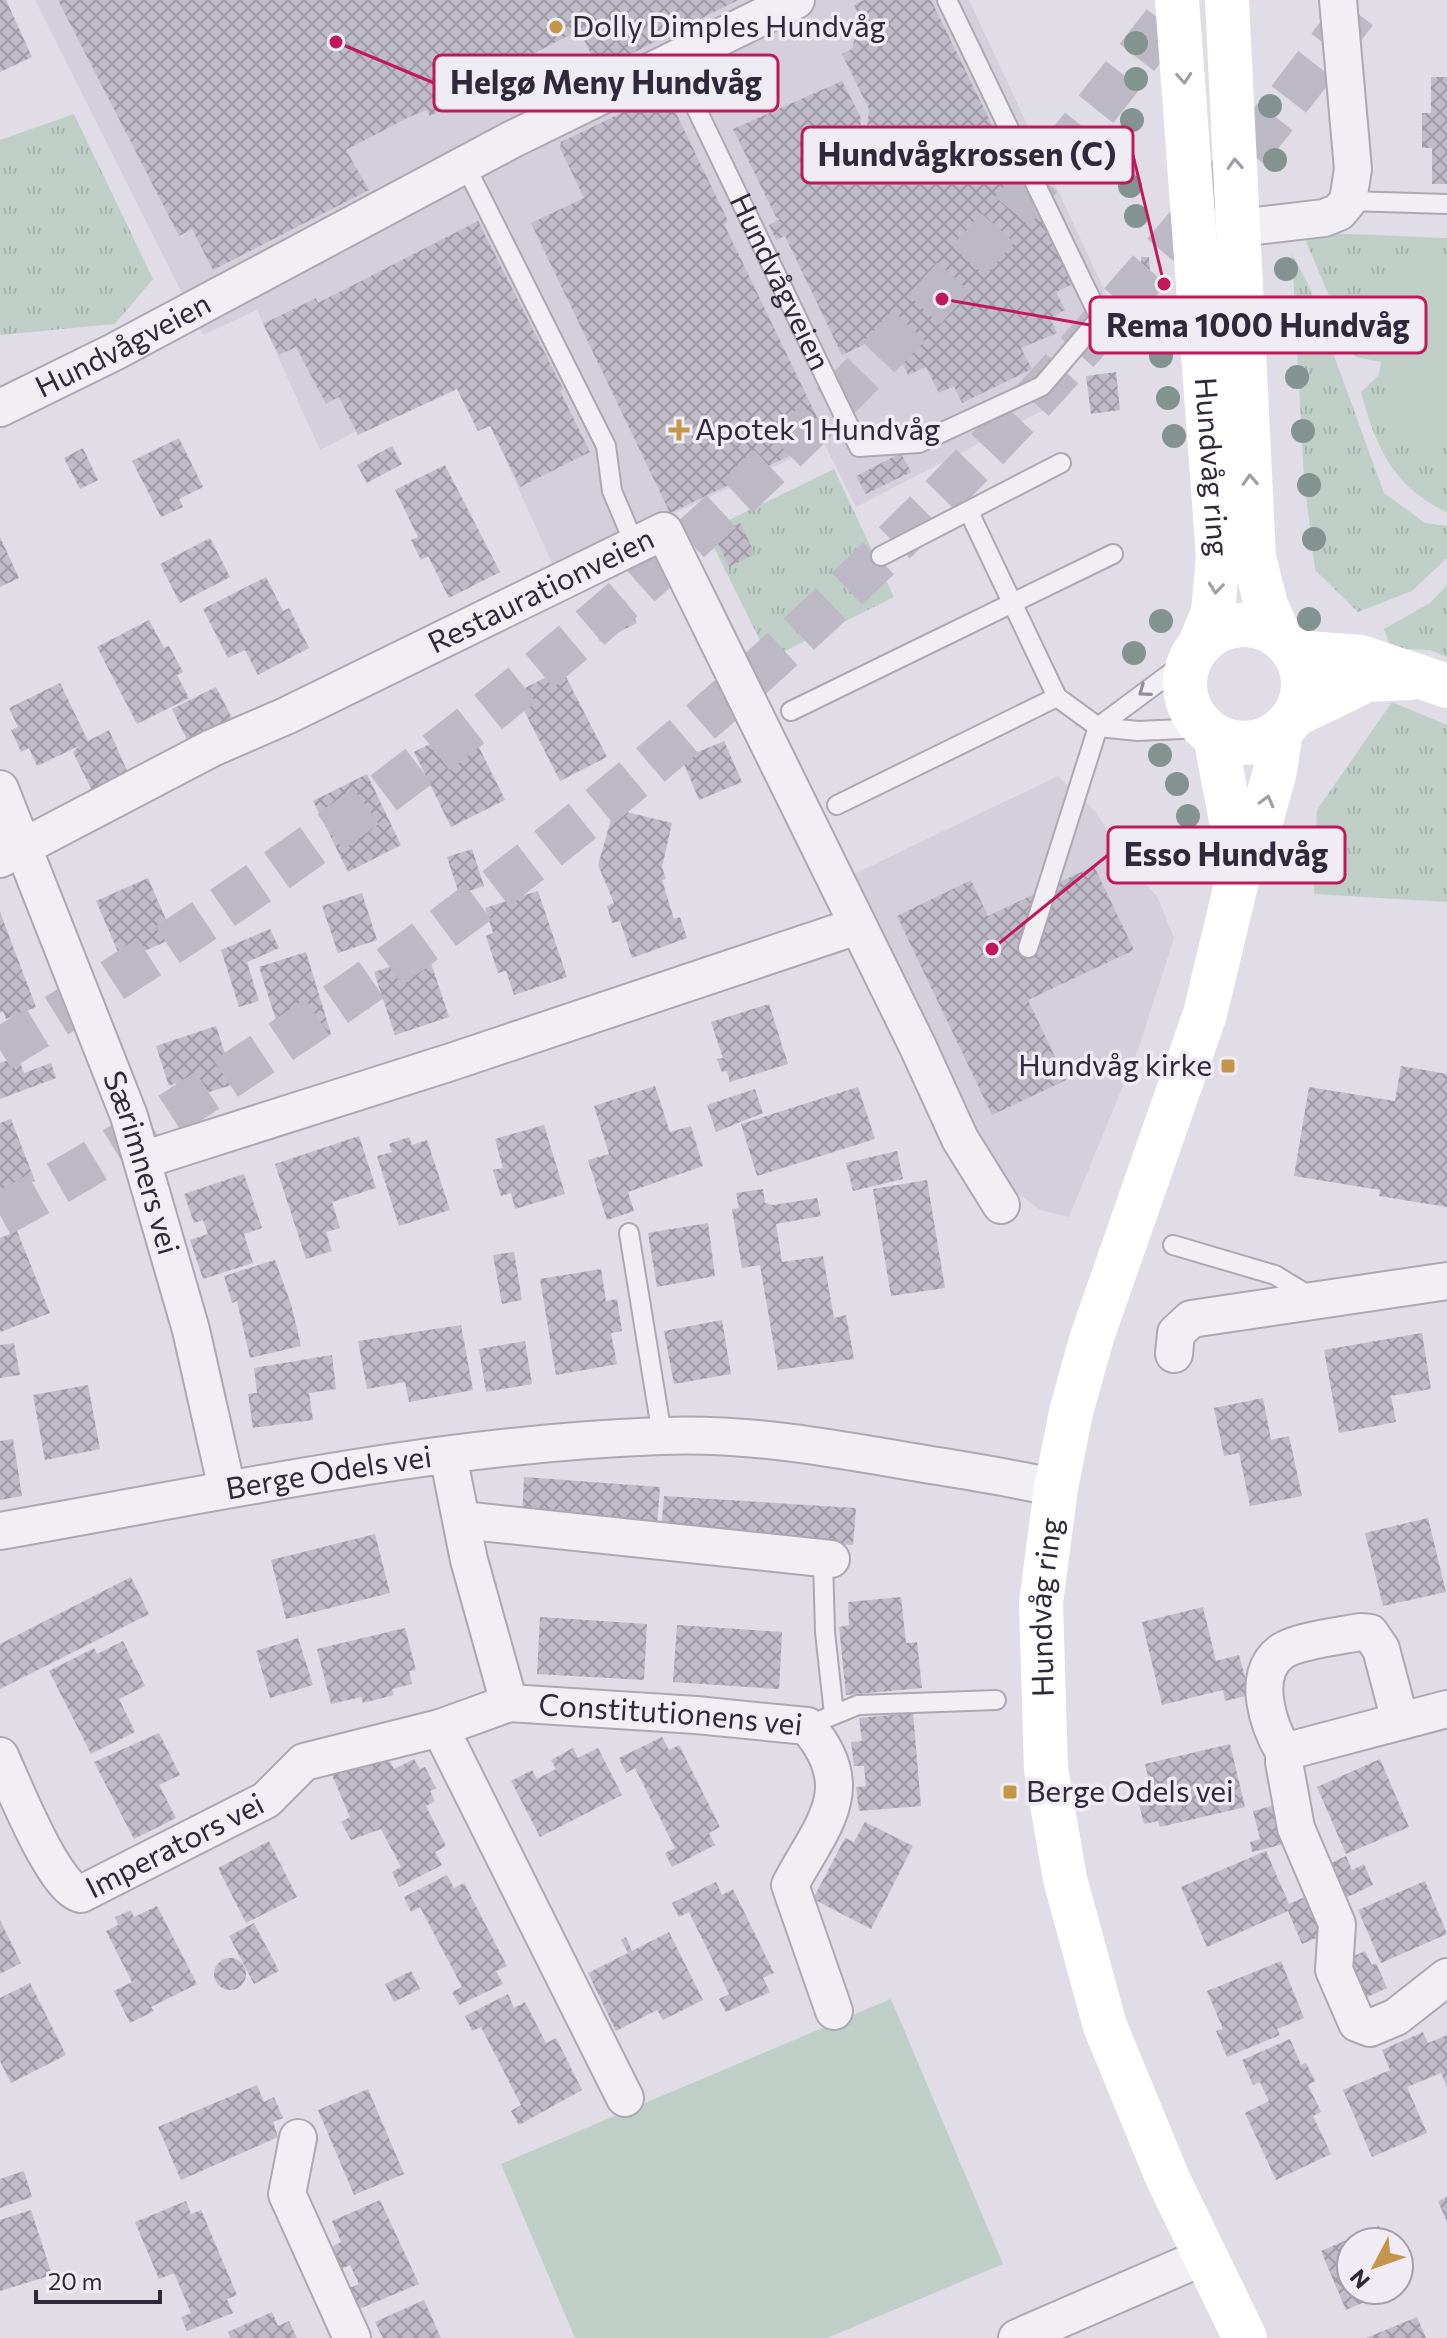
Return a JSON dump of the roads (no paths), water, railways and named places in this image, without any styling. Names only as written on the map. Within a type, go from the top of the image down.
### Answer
[{"type":"main road","name":"Hundvåg ring","points":[[1177,0],[1218,557],[1213,612],[1195,651]]},
{"type":"main road","name":"Hundvåg ring","points":[[1227,0],[1254,557],[1266,605],[1287,645]]},
{"type":"main road","points":[[1246,625],[1287,645],[1361,657],[1437,682],[1367,680],[1247,744],[1210,732],[1188,706],[1185,690],[1195,651],[1213,633],[1246,625]]},
{"type":"main road","points":[[1287,645],[1303,684],[1288,723]]},
{"type":"main road","name":"Hundvåg ring","points":[[1245,2338],[1138,2109],[1105,2026],[1065,1879],[1046,1769],[1041,1603],[1056,1488],[1071,1412],[1092,1337],[1205,1014],[1240,868],[1260,825],[1288,723]]},
{"type":"main road","name":"Hundvåg ring","points":[[1210,732],[1240,868]]},
{"type":"street","name":"Hundvågveien","points":[[0,408],[114,352],[465,165],[796,0]]},
{"type":"street","points":[[1238,228],[1324,218],[1339,212],[1348,201],[1354,184],[1338,0]]},
{"type":"street","name":"Restaurationveien","points":[[13,853],[212,748],[288,715],[634,543],[664,531],[960,1139],[1001,1205]]},
{"type":"street","name":"Særimners vei","points":[[0,789],[13,853],[143,1160],[191,1330],[227,1489]]},
{"type":"street","points":[[143,1160],[451,1062],[857,926]]},
{"type":"street","points":[[1174,1354],[1176,1333],[1191,1319],[1447,1281]]},
{"type":"street","name":"Berge Odels vei","points":[[0,1531],[177,1501],[227,1489],[448,1455],[662,1435],[836,1448],[1056,1488]]},
{"type":"street","name":"Constitutionens vei","points":[[448,1455],[469,1560],[509,1703]]},
{"type":"street","points":[[462,1520],[827,1559]]},
{"type":"street","points":[[1400,1721],[1381,1649],[1370,1633],[1360,1632],[1292,1648],[1274,1659],[1266,1684],[1267,1716],[1284,1752],[1296,1828],[1337,1924],[1334,1970],[1357,2023],[1370,2028],[1396,2017],[1447,1977]]},
{"type":"street","name":"Constitutionens vei","points":[[284,1782],[304,1762],[440,1728],[509,1703],[820,1720],[822,1745],[831,1765],[833,1807],[790,1885],[834,2011]]},
{"type":"street","points":[[1284,1752],[1447,1709]]},
{"type":"street","points":[[440,1728],[625,2098]]},
{"type":"street","name":"Imperators vei","points":[[0,1756],[51,1863],[66,1887],[81,1894],[239,1815],[266,1800],[284,1782]]},
{"type":"street","points":[[298,2138],[287,2194],[352,2338]]},
{"type":"street","points":[[1017,2338],[1205,2256]]},
{"type":"lane","name":"Hundvågveien","points":[[674,62],[859,447],[919,443],[1042,386],[1100,318],[947,0]]},
{"type":"lane","points":[[465,165],[606,446],[612,491],[634,543]]},
{"type":"lane","points":[[1348,201],[1447,204]]},
{"type":"lane","points":[[881,556],[1061,463]]},
{"type":"lane","points":[[969,512],[1057,697],[1098,727],[1210,732]]},
{"type":"lane","points":[[791,711],[1113,554]]},
{"type":"lane","points":[[1028,948],[1098,727],[1195,651]]},
{"type":"lane","points":[[837,805],[1057,697]]},
{"type":"lane","points":[[629,1233],[662,1435]]},
{"type":"lane","points":[[1173,1245],[1275,1275],[1294,1283],[1318,1302]]},
{"type":"lane","points":[[827,1559],[820,1720],[858,1705],[996,1700]]},
{"type":"tunnel","points":[[0,1050],[135,966],[267,878],[395,784],[520,686],[642,583],[759,476],[872,364],[980,248],[1058,157],[1182,0]]},
{"type":"tunnel","points":[[0,1215],[174,1112],[432,936],[582,821],[727,699],[866,570],[999,436],[1127,296],[1248,151],[1364,0]]},
{"type":"place","name":"Dolly Dimples Hundvåg","points":[[556,27]]},
{"type":"place","name":"Helgø Meny Hundvåg","points":[[336,42]]},
{"type":"place","name":"Hundvågkrossen (C)","points":[[1164,284]]},
{"type":"place","name":"Rema 1000 Hundvåg","points":[[942,299]]},
{"type":"place","name":"Apotek 1 Hundvåg","points":[[679,430]]},
{"type":"place","name":"Esso Hundvåg","points":[[992,949]]},
{"type":"place","name":"Hundvåg kirke","points":[[1228,1066]]},
{"type":"place","name":"Berge Odels vei","points":[[1010,1792]]}]
